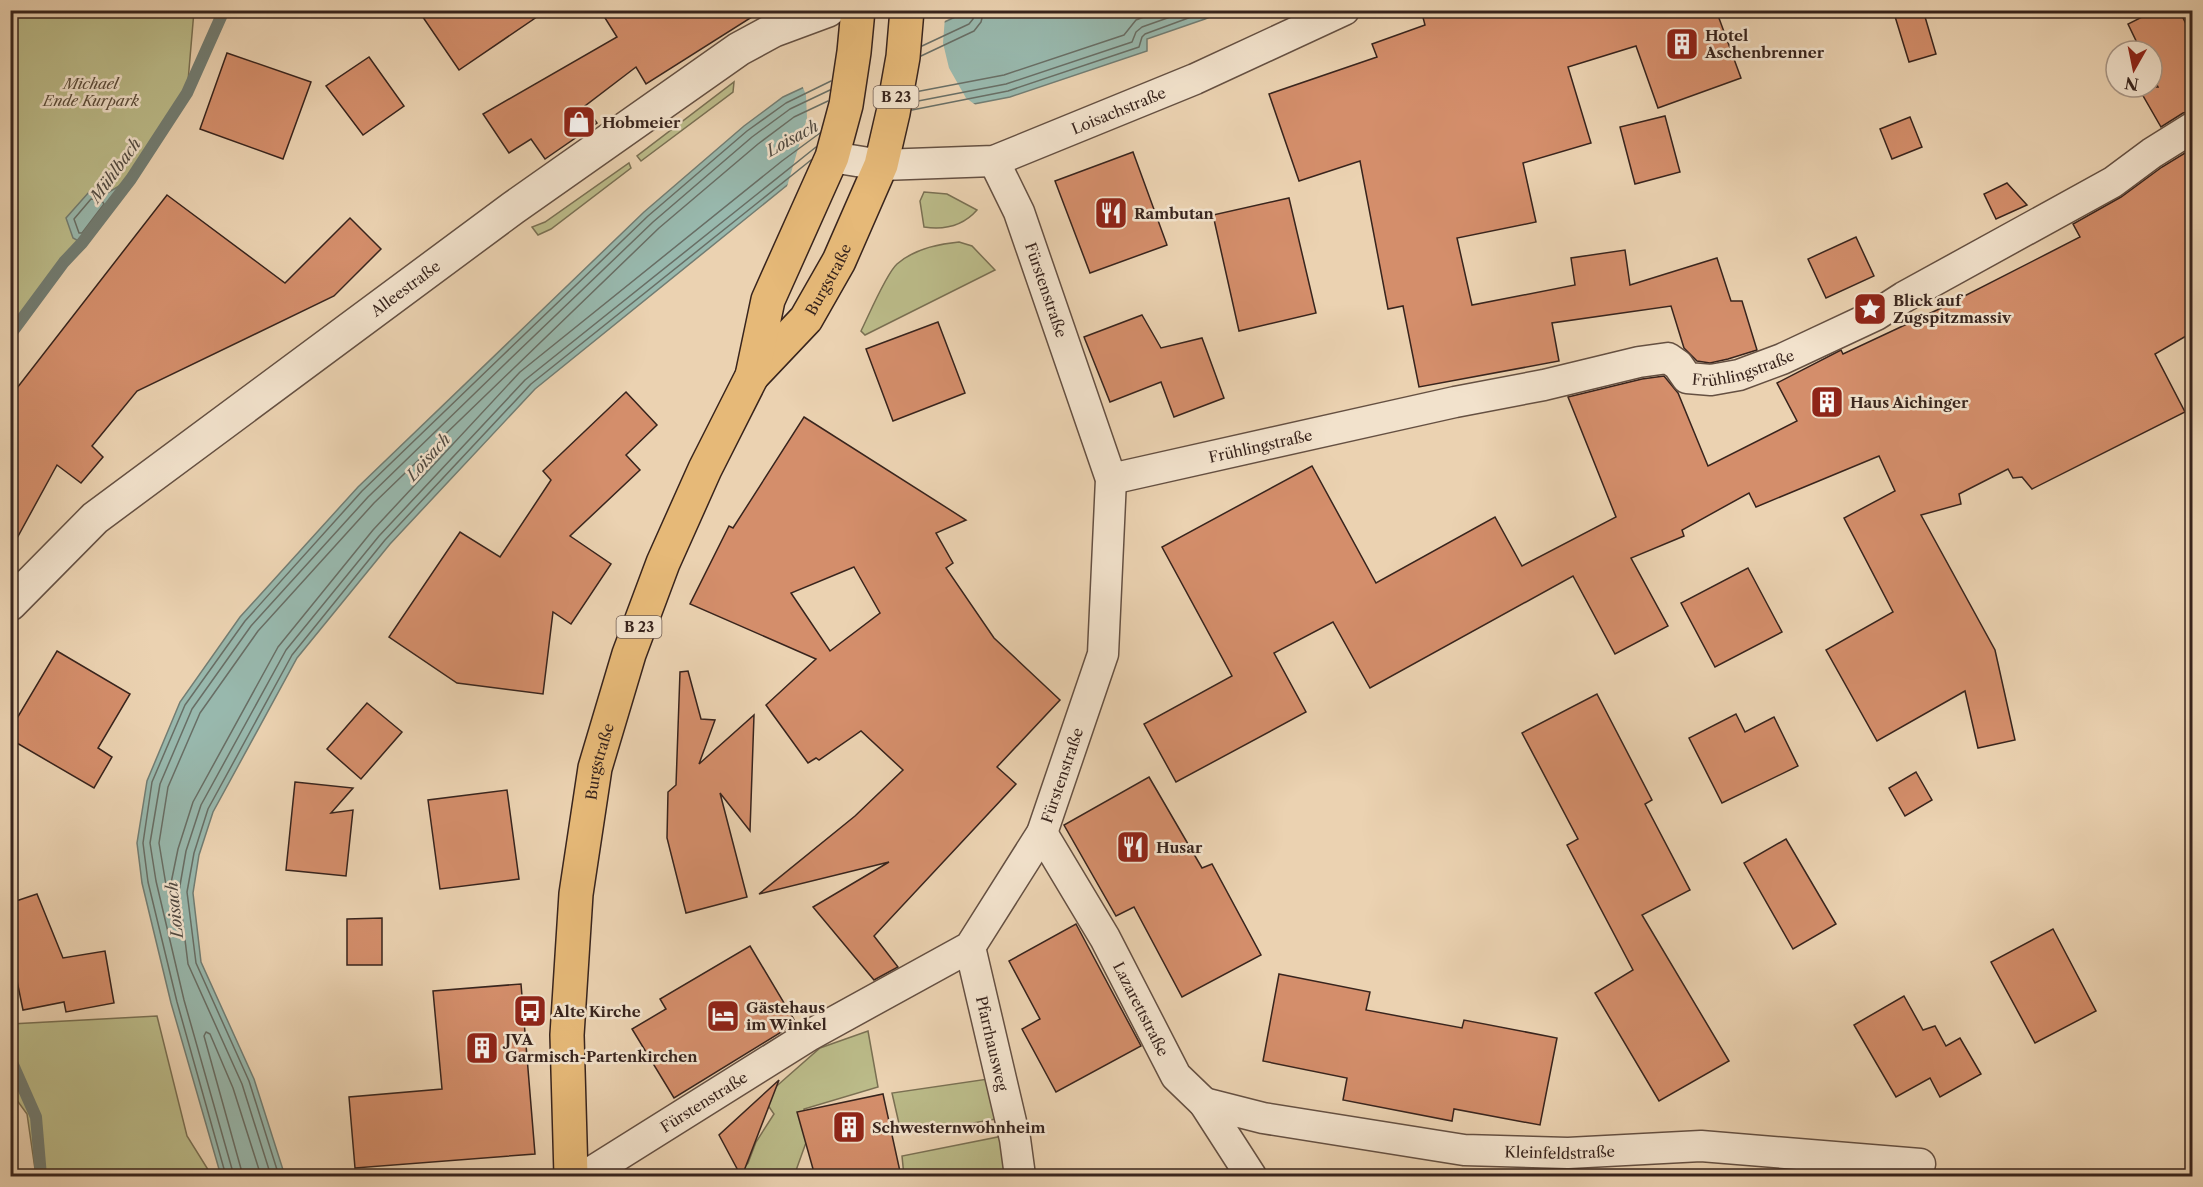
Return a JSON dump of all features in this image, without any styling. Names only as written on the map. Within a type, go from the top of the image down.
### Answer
[{"type":"main road","name":"B 23","points":[[832,157],[846,105],[858,10]]},
{"type":"main road","name":"B 23","points":[[881,165],[903,57],[906,19]]},
{"type":"main road","name":"Burgstraße","points":[[571,1176],[568,1014],[576,894],[595,768],[629,654],[663,563],[691,498],[752,376],[768,300],[832,157]]},
{"type":"main road","name":"Burgstraße","points":[[752,376],[806,319],[838,261],[881,165]]},
{"type":"street","name":"Alleestraße","points":[[10,604],[95,518],[513,208],[739,49],[774,30],[828,10]]},
{"type":"street","name":"Loisachstraße","points":[[832,157],[881,165],[994,161],[1195,79],[1344,10]]},
{"type":"street","name":"Frühlingstraße","points":[[1111,479],[1455,402],[1544,385],[1639,362],[1668,358],[1678,365],[1687,378],[1711,380],[1739,375],[1782,359],[1875,315],[2113,182],[2152,153],[2193,128]]},
{"type":"street","name":"Fürstenstraße","points":[[585,1176],[810,1035],[970,947],[1042,833],[1102,654],[1111,479],[1019,212],[994,161]]},
{"type":"street","name":"Lazarettstraße","points":[[1042,833],[1105,938],[1176,1076],[1204,1103],[1251,1176]]},
{"type":"street","name":"Pfarrhausweg","points":[[970,947],[1015,1139],[1020,1176]]},
{"type":"street","name":"Kleinfeldstraße","points":[[1204,1103],[1263,1118],[1464,1150],[1568,1153],[1701,1146],[1920,1164]]},
{"type":"green space","name":"Michael Ende Kurpark","points":[[11,11],[194,11],[187,93],[131,179],[11,331]]},
{"type":"green space","points":[[734,82],[733,92],[641,161],[637,156]]},
{"type":"green space","points":[[629,163],[631,168],[551,229],[538,235],[532,227],[545,222]]},
{"type":"green space","points":[[924,192],[947,194],[977,210],[966,220],[953,226],[924,227],[920,201]]},
{"type":"green space","points":[[959,242],[972,246],[995,270],[865,335],[861,331],[883,285],[897,264],[926,248]]},
{"type":"green space","points":[[157,1016],[187,1136],[212,1176],[36,1176],[27,1114],[11,1092],[11,1024]]},
{"type":"green space","points":[[868,1031],[878,1087],[804,1109],[808,1137],[794,1176],[755,1176],[753,1172],[747,1175],[741,1171],[748,1163],[756,1142],[774,1114],[763,1098],[820,1048]]},
{"type":"green space","points":[[988,1079],[996,1119],[932,1129],[900,1128],[892,1093]]},
{"type":"green space","points":[[1003,1136],[1009,1170],[980,1176],[961,1176],[960,1171],[928,1176],[904,1176],[902,1156]]},
{"type":"water","name":"Loisach","points":[[968,11],[1224,11],[1147,39],[1147,51],[1010,97],[912,116],[851,138],[796,178],[535,389],[390,544],[297,658],[213,812],[199,855],[193,893],[201,962],[254,1079],[285,1176],[221,1176],[171,1003],[142,883],[137,843],[147,781],[180,702],[240,617],[358,487],[644,212],[744,126],[783,97]]},
{"type":"water","points":[[131,179],[82,243],[73,238],[66,218],[89,192],[104,195]]},
{"type":"pier","points":[[945,17],[943,43],[949,68],[966,98],[977,106],[912,119],[853,140],[786,190],[807,118],[806,95],[802,85]]},
{"type":"building","points":[[418,10],[547,10],[459,70]]},
{"type":"building","points":[[600,10],[763,10],[646,84],[636,67],[585,106],[597,123],[545,159],[531,139],[509,153],[483,114],[617,37]]},
{"type":"building","points":[[1421,10],[1716,10],[1741,78],[1658,108],[1636,46],[1568,67],[1591,143],[1523,163],[1536,222],[1457,238],[1472,305],[1575,285],[1571,258],[1625,250],[1630,285],[1717,258],[1731,301],[1742,301],[1757,350],[1710,363],[1697,361],[1684,348],[1671,306],[1552,323],[1559,361],[1419,387],[1403,306],[1388,309],[1360,161],[1299,181],[1269,94],[1377,57],[1372,44],[1425,25]]},
{"type":"building","points":[[1893,10],[1923,10],[1936,54],[1909,62]]},
{"type":"building","points":[[2156,10],[2179,10],[2193,38],[2193,111],[2183,113],[2161,127],[2145,99],[2164,99],[2164,39],[2135,39],[2128,24]]},
{"type":"building","points":[[227,53],[311,82],[283,159],[200,129]]},
{"type":"building","points":[[369,57],[404,106],[363,135],[326,86]]},
{"type":"building","points":[[1665,116],[1680,172],[1635,184],[1620,127]]},
{"type":"building","points":[[1910,117],[1922,147],[1892,159],[1880,129]]},
{"type":"building","points":[[2193,148],[2193,332],[2155,354],[2185,412],[2032,489],[2022,477],[2013,478],[2008,469],[1959,494],[1961,504],[1921,515],[1995,650],[2015,740],[1978,748],[1965,691],[1877,741],[1826,650],[1893,612],[1844,518],[1895,491],[1879,456],[1756,507],[1749,493],[1682,530],[1684,536],[1631,558],[1668,626],[1615,654],[1573,576],[1370,688],[1333,622],[1274,653],[1306,712],[1176,782],[1144,724],[1232,676],[1162,547],[1312,466],[1376,583],[1495,517],[1522,566],[1616,517],[1568,397],[1664,376],[1678,393],[1708,466],[1797,421],[1777,383],[1841,350],[1843,354],[1937,310],[2080,237],[2073,224],[2121,197]]},
{"type":"building","name":"Rambutan","points":[[1133,152],[1167,245],[1090,273],[1055,181]]},
{"type":"building","points":[[2007,183],[2027,205],[1996,219],[1984,194]]},
{"type":"building","points":[[167,195],[285,283],[350,218],[381,249],[334,296],[137,391],[92,446],[103,457],[81,483],[57,465],[10,551],[10,397]]},
{"type":"building","points":[[1289,198],[1316,313],[1239,331],[1213,215]]},
{"type":"building","points":[[1856,237],[1874,276],[1826,298],[1808,259]]},
{"type":"building","points":[[1142,315],[1161,348],[1202,338],[1224,398],[1174,417],[1161,382],[1110,402],[1084,337]]},
{"type":"building","points":[[938,322],[965,393],[893,421],[866,349]]},
{"type":"building","points":[[626,392],[657,425],[626,455],[640,470],[570,536],[611,564],[571,624],[553,612],[543,694],[457,683],[389,637],[460,532],[500,557],[551,480],[543,471]]},
{"type":"building","points":[[804,417],[966,520],[936,533],[953,563],[946,568],[994,638],[1060,700],[997,767],[1016,784],[874,936],[898,967],[874,980],[813,907],[889,862],[759,894],[855,816],[903,770],[861,731],[819,760],[816,758],[808,763],[766,705],[816,659],[690,604],[729,526],[733,528]],"holes":[[[854,567],[880,613],[830,651],[791,593]]]},
{"type":"building","points":[[1748,568],[1782,632],[1715,667],[1681,603]]},
{"type":"building","points":[[57,651],[130,694],[98,748],[112,757],[94,788],[10,739],[10,730]]},
{"type":"building","points":[[688,671],[701,719],[715,720],[699,764],[754,715],[750,831],[720,793],[747,897],[686,913],[667,838],[668,792],[676,785],[680,672]]},
{"type":"building","points":[[1597,694],[1652,800],[1645,804],[1690,890],[1642,915],[1729,1061],[1659,1101],[1595,993],[1633,970],[1567,845],[1578,839],[1522,733]]},
{"type":"building","points":[[367,703],[402,732],[361,779],[327,749]]},
{"type":"building","points":[[1736,714],[1745,732],[1774,717],[1798,766],[1722,803],[1689,738]]},
{"type":"building","points":[[1916,772],[1932,800],[1905,816],[1889,788]]},
{"type":"building","points":[[1149,777],[1202,868],[1212,864],[1261,955],[1182,997],[1134,907],[1116,916],[1064,825]]},
{"type":"building","points":[[295,782],[353,788],[331,813],[353,810],[346,876],[286,870]]},
{"type":"building","points":[[507,790],[519,879],[440,889],[428,800]]},
{"type":"building","points":[[1786,839],[1836,924],[1793,949],[1744,863]]},
{"type":"building","points":[[37,894],[63,958],[105,951],[114,1003],[66,1012],[64,1002],[23,1010],[10,947],[10,903]]},
{"type":"building","points":[[382,918],[382,965],[347,965],[347,919]]},
{"type":"building","points":[[1076,924],[1141,1046],[1056,1092],[1022,1029],[1040,1019],[1009,961]]},
{"type":"building","points":[[2053,929],[2096,1011],[2035,1043],[1991,962]]},
{"type":"building","name":"Gästehaus im Winkel","points":[[750,946],[796,1023],[674,1098],[632,1029],[666,1009],[660,999]]},
{"type":"building","points":[[1279,974],[1370,992],[1366,1010],[1462,1028],[1464,1020],[1557,1038],[1540,1125],[1454,1109],[1452,1121],[1343,1100],[1347,1078],[1263,1061]]},
{"type":"building","name":"JVA Garmisch-Partenkirchen","points":[[521,984],[535,1154],[355,1168],[349,1097],[442,1089],[433,991]]},
{"type":"building","points":[[1904,996],[1923,1030],[1935,1026],[1946,1046],[1960,1038],[1981,1074],[1940,1097],[1930,1078],[1896,1097],[1854,1025]]},
{"type":"building","points":[[779,1080],[742,1176],[741,1176],[719,1135]]},
{"type":"building","name":"Schwesternwohnheim","points":[[883,1094],[901,1176],[815,1176],[797,1112]]},
{"type":"waterway","name":"Mühlbach","points":[[10,335],[64,262],[82,243],[131,179],[187,93],[224,10]]},
{"type":"waterway","name":"Mühlbach","points":[[10,1058],[36,1117],[41,1176]]},
{"type":"place","name":"Hotel Aschenbrenner","points":[[1682,44]]},
{"type":"place","name":"Hobmeier","points":[[579,122]]},
{"type":"place","name":"Rambutan","points":[[1111,213]]},
{"type":"place","name":"Blick auf Zugspitzmassiv","points":[[1870,309]]},
{"type":"place","name":"Haus Aichinger","points":[[1827,402]]},
{"type":"place","name":"Husar","points":[[1133,847]]},
{"type":"place","name":"Alte Kirche","points":[[530,1011]]},
{"type":"place","name":"Gästehaus im Winkel","points":[[723,1016]]},
{"type":"place","name":"JVA Garmisch-Partenkirchen","points":[[482,1048]]},
{"type":"place","name":"Schwesternwohnheim","points":[[849,1127]]}]
